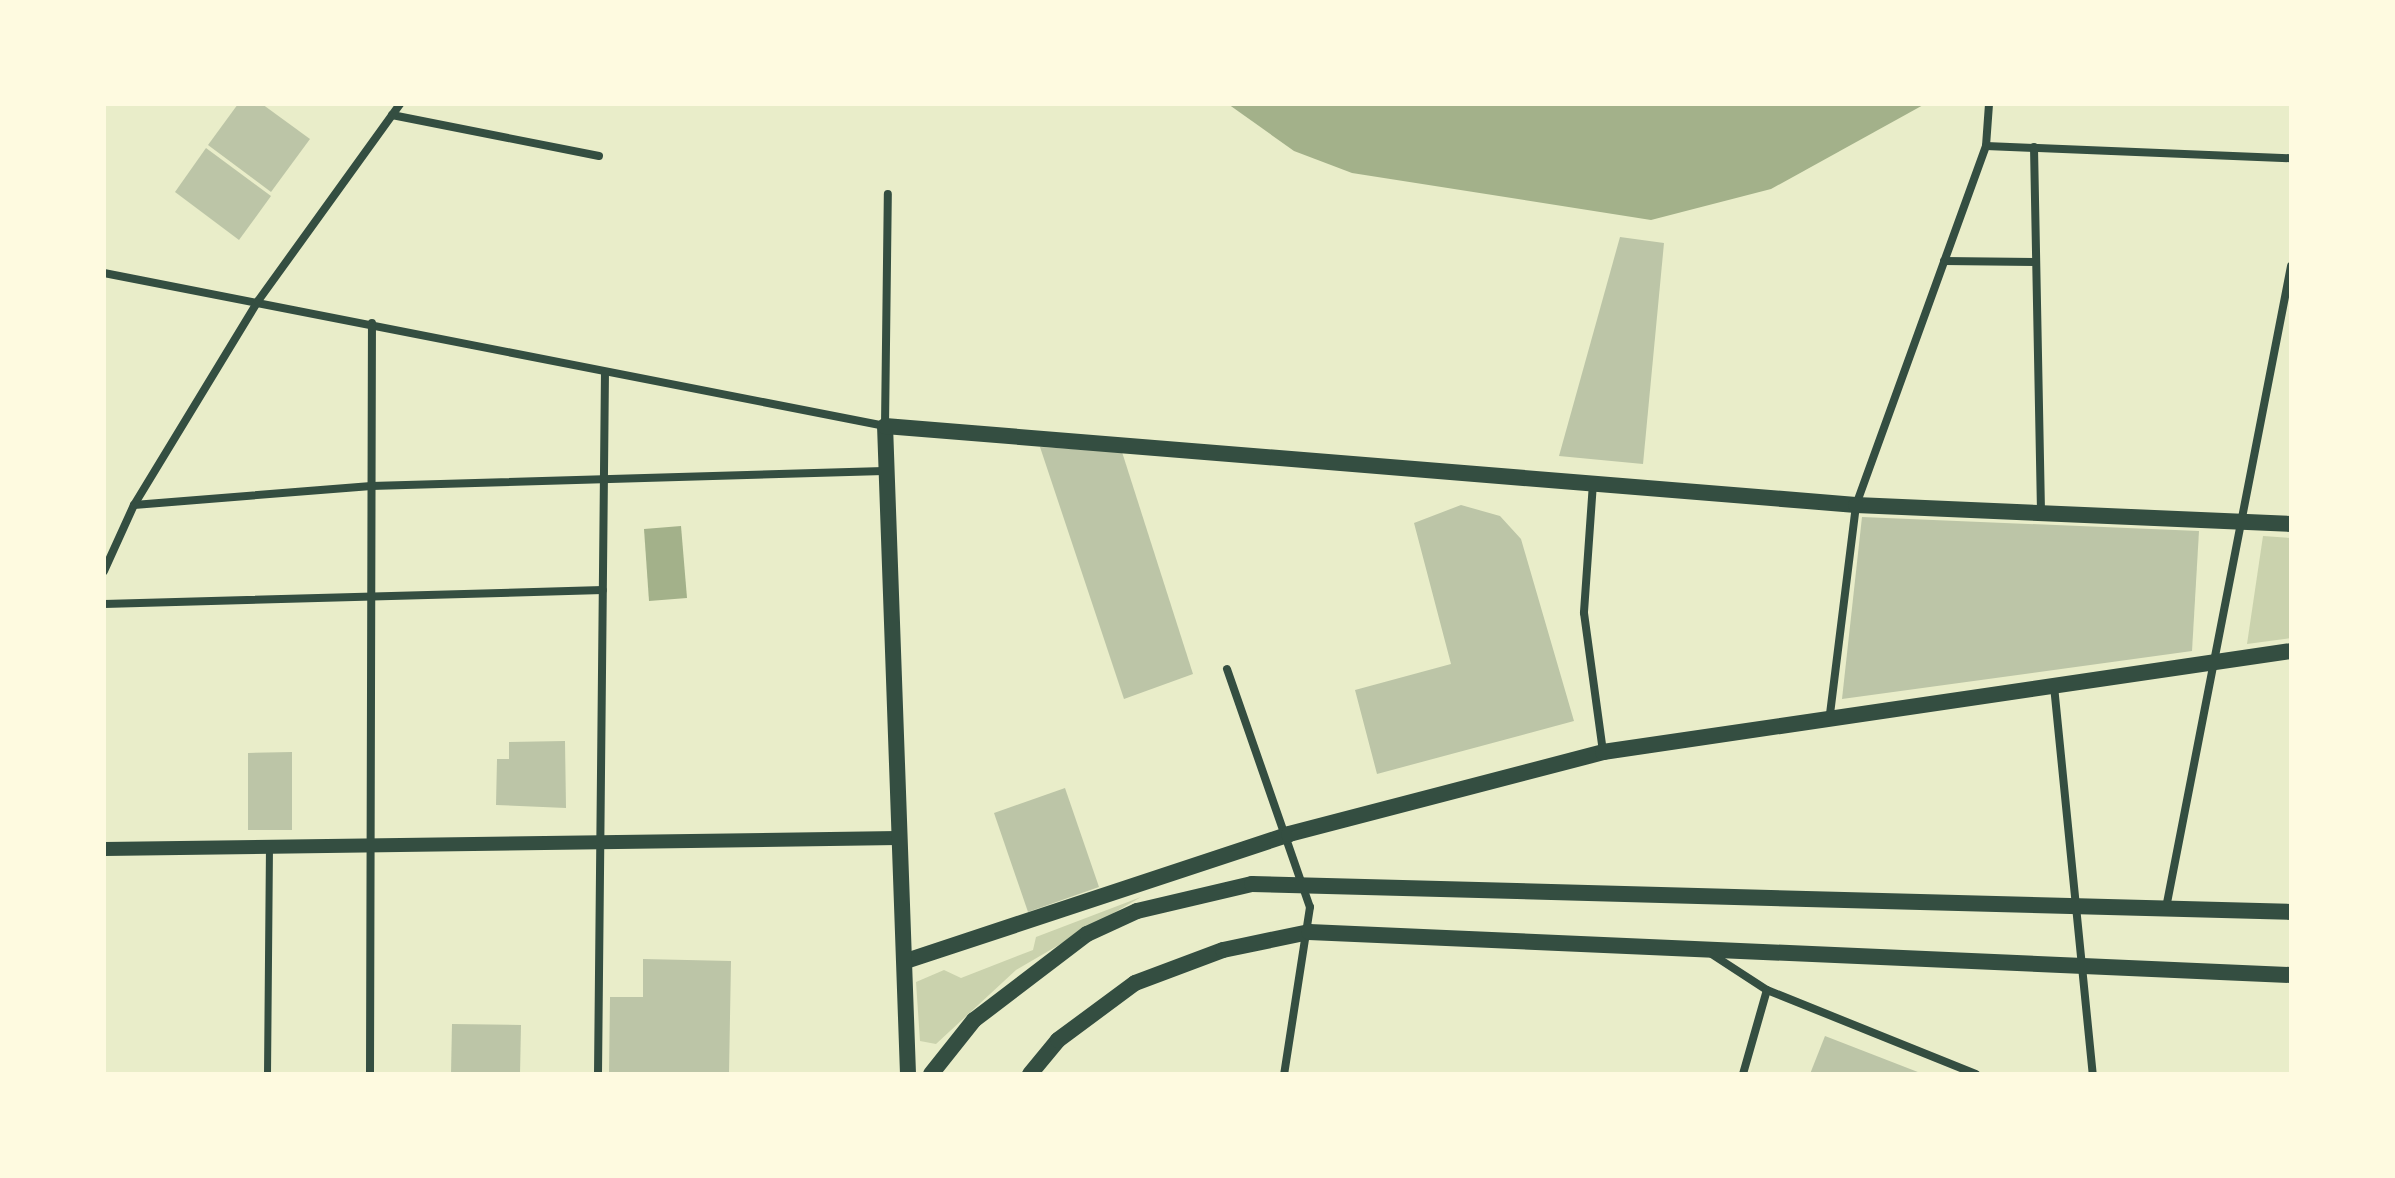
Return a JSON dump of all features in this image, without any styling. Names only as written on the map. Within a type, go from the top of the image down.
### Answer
[{"type":"main road","points":[[908,1074],[906,961],[898,838],[884,471],[885,426],[1593,479],[1856,505],[2291,524]]},
{"type":"main road","points":[[906,961],[1286,835],[1603,752],[2053,681],[2291,651]]},
{"type":"main road","points":[[931,1074],[974,1020],[1087,934],[1190,896],[1306,880],[2291,912]]},
{"type":"main road","points":[[1030,1074],[1058,1040],[1135,983],[1223,950],[1309,932],[1710,953],[2087,964],[2291,975]]},
{"type":"street","points":[[104,571],[134,505],[258,301],[400,104]]},
{"type":"street","points":[[1830,714],[1856,505],[1986,146],[1989,104]]},
{"type":"street","points":[[392,115],[599,156]]},
{"type":"street","points":[[1986,146],[2288,156]]},
{"type":"street","points":[[2034,147],[2041,513]]},
{"type":"street","points":[[104,273],[372,323],[885,426],[888,194]]},
{"type":"street","points":[[1944,261],[2036,262]]},
{"type":"street","points":[[2166,909],[2291,266]]},
{"type":"street","points":[[370,1074],[374,597],[372,323]]},
{"type":"street","points":[[598,1074],[603,843],[605,372]]},
{"type":"street","points":[[134,505],[371,486],[884,471]]},
{"type":"street","points":[[1593,479],[1584,613],[1603,752]]},
{"type":"street","points":[[104,604],[603,590]]},
{"type":"street","points":[[1227,669],[1286,835],[1306,880],[1309,932],[1284,1074]]},
{"type":"street","points":[[2053,681],[2087,964],[2093,1074]]},
{"type":"street","points":[[104,849],[898,838]]},
{"type":"street","points":[[267,1074],[269,847]]},
{"type":"street","points":[[1710,953],[1767,990],[1976,1074]]},
{"type":"street","points":[[1743,1074],[1767,990]]},
{"type":"shaded area","points":[[1228,104],[1925,104],[1771,189],[1651,220],[1352,173],[1294,151]]},
{"type":"shaded area","points":[[681,526],[687,598],[649,601],[644,529]]},
{"type":"shaded area","points":[[2263,536],[2291,538],[2291,638],[2247,644]]},
{"type":"shaded area","points":[[1141,897],[1016,970],[936,1044],[920,1041],[916,982],[944,970],[961,978],[1033,950],[1036,937]]},
{"type":"building","points":[[238,104],[262,104],[310,139],[271,192],[208,145]]},
{"type":"building","points":[[206,148],[271,196],[239,240],[175,192]]},
{"type":"building","points":[[1620,237],[1664,243],[1643,464],[1559,456]]},
{"type":"building","points":[[1040,447],[1122,452],[1193,674],[1124,699]]},
{"type":"building","points":[[1461,505],[1500,516],[1521,539],[1574,721],[1377,774],[1355,690],[1451,664],[1414,523]]},
{"type":"building","points":[[1862,517],[2199,531],[2192,651],[1842,699]]},
{"type":"building","points":[[565,741],[566,808],[496,805],[497,759],[509,759],[509,742]]},
{"type":"building","points":[[292,752],[292,830],[248,830],[248,753]]},
{"type":"building","points":[[1065,788],[1099,887],[1028,912],[994,813]]},
{"type":"building","points":[[643,959],[731,961],[729,1074],[609,1074],[610,997],[643,997]]},
{"type":"building","points":[[452,1024],[521,1025],[520,1074],[451,1074]]},
{"type":"building","points":[[1825,1036],[1923,1074],[1810,1074]]}]
